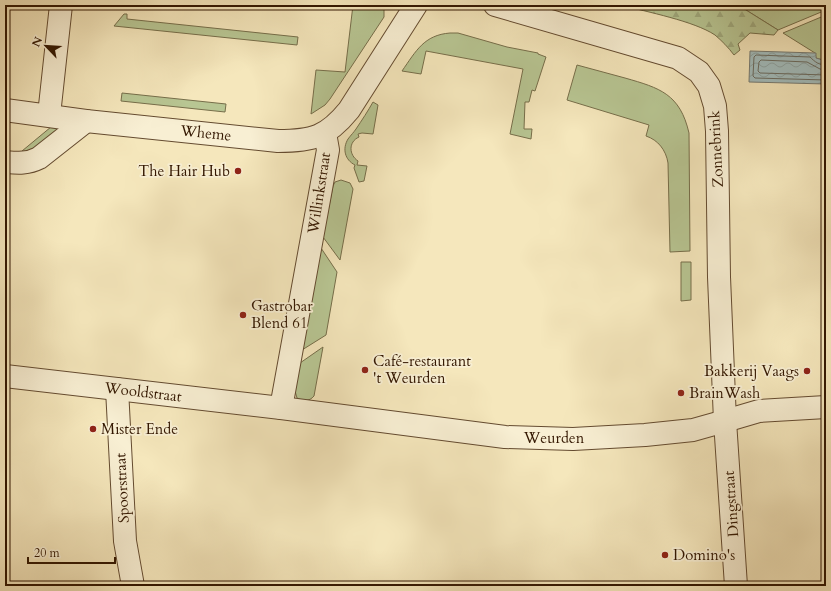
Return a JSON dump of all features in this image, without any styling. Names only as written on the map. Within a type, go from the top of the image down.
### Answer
[{"type":"street","points":[[48,116],[61,5]]},
{"type":"street","name":"Willinkstraat","points":[[281,408],[328,150],[325,133],[340,122],[349,110],[416,5]]},
{"type":"street","name":"Zonnebrink","points":[[495,5],[678,58],[699,72],[709,86],[715,106],[718,131],[719,277],[725,421]]},
{"type":"street","name":"Wheme","points":[[5,110],[278,141],[303,140],[314,138],[325,133]]},
{"type":"street","points":[[5,162],[21,164],[39,158],[86,120]]},
{"type":"street","name":"Wooldstraat","points":[[5,376],[281,408]]},
{"type":"street","name":"Spoorstraat","points":[[117,389],[125,541],[133,586]]},
{"type":"street","name":"Weurden","points":[[281,408],[505,437],[565,439],[645,435],[693,430],[759,411],[826,407]]},
{"type":"street","name":"Dingstraat","points":[[725,421],[736,586]]},
{"type":"green space","points":[[353,5],[384,5],[384,17],[330,99],[325,105],[311,114],[316,70],[345,72]]},
{"type":"green space","points":[[621,5],[738,5],[778,30],[774,35],[750,33],[738,44],[740,50],[734,55],[718,37],[695,25],[670,17]]},
{"type":"green space","points":[[738,5],[824,5],[826,10],[778,30]]},
{"type":"green space","points":[[124,14],[127,14],[127,19],[298,37],[297,45],[114,26]]},
{"type":"green space","points":[[826,15],[826,61],[816,58],[815,53],[783,33]]},
{"type":"green space","points":[[458,33],[507,47],[538,53],[546,57],[535,91],[532,90],[529,102],[525,102],[524,129],[532,129],[531,139],[510,134],[523,69],[426,51],[421,74],[402,71],[416,51],[427,41],[441,34]]},
{"type":"green space","points":[[577,65],[648,85],[667,95],[680,109],[689,133],[690,251],[670,252],[668,163],[661,146],[646,136],[649,125],[567,100]]},
{"type":"green space","points":[[122,93],[226,104],[225,112],[121,101]]},
{"type":"green space","points":[[373,102],[378,105],[373,134],[358,134],[359,137],[355,139],[351,145],[351,152],[358,161],[357,165],[367,166],[364,181],[359,182],[354,168],[355,165],[347,157],[345,147],[348,139]]},
{"type":"green space","points":[[57,122],[62,128],[34,152],[21,154],[22,151]]},
{"type":"green space","points":[[341,180],[350,183],[353,189],[340,260],[323,237],[333,186],[335,182]]},
{"type":"green space","points":[[321,248],[337,272],[326,335],[302,350]]},
{"type":"green space","points":[[681,262],[691,262],[691,300],[681,301]]},
{"type":"green space","points":[[323,347],[314,396],[310,399],[301,400],[297,398],[295,391],[300,363]]},
{"type":"water","points":[[750,51],[816,53],[816,58],[826,61],[826,84],[749,82]]},
{"type":"place","name":"The Hair Hub","points":[[238,171]]},
{"type":"place","name":"Gastrobar Blend 61","points":[[243,315]]},
{"type":"place","name":"Café-restaurant 't Weurden","points":[[365,370]]},
{"type":"place","name":"Bakkerij Vaags","points":[[807,371]]},
{"type":"place","name":"BrainWash","points":[[681,393]]},
{"type":"place","name":"Mister Ende","points":[[93,429]]},
{"type":"place","name":"Domino's","points":[[665,555]]}]
